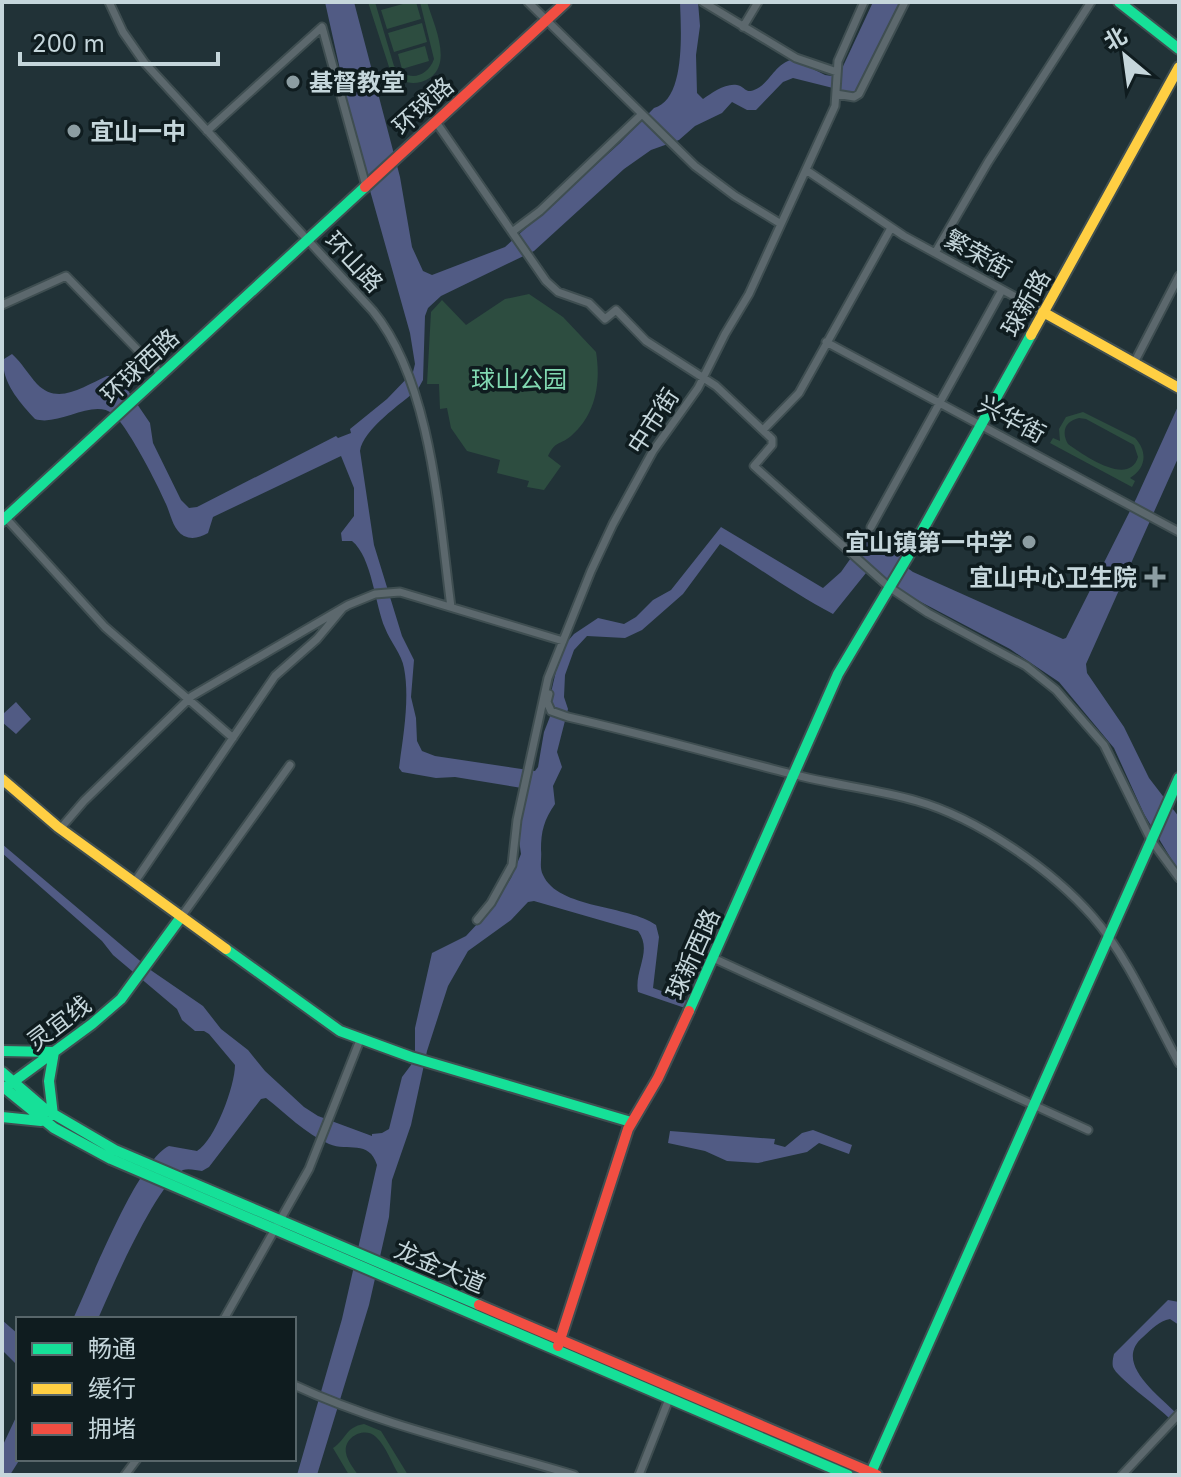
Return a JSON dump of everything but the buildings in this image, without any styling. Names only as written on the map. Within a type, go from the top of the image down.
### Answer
[{"type":"street","name":"环山路","points":[[109,2],[136,52],[381,321],[393,339],[417,396],[451,607]]},
{"type":"street","points":[[528,2],[675,148],[721,186],[781,224]]},
{"type":"street","name":"环球路","points":[[306,240],[566,2]]},
{"type":"street","points":[[703,2],[796,58],[837,74]]},
{"type":"street","points":[[743,27],[758,2]]},
{"type":"street","name":"中市街","points":[[554,664],[597,558],[623,505],[653,451],[703,378],[749,294],[835,106],[841,54],[864,2]]},
{"type":"street","points":[[836,93],[854,97],[859,94],[905,2]]},
{"type":"street","points":[[935,253],[988,162],[1091,2]]},
{"type":"street","points":[[1119,2],[1179,49]]},
{"type":"street","points":[[207,131],[322,27],[367,185]]},
{"type":"street","name":"球新路","points":[[890,586],[1179,67]]},
{"type":"street","points":[[514,233],[642,116]]},
{"type":"street","points":[[436,122],[546,281],[558,292],[589,303],[605,319],[616,310],[646,341],[716,386],[772,439],[772,445],[754,466],[869,572],[928,613],[1026,666],[1056,690],[1104,745],[1153,837],[1179,878]]},
{"type":"street","name":"繁荣街","points":[[806,170],[891,228],[1179,388]]},
{"type":"street","points":[[763,430],[799,393],[891,228]]},
{"type":"street","name":"环球西路","points":[[3,518],[306,240]]},
{"type":"street","points":[[2,305],[66,276],[161,374]]},
{"type":"street","points":[[1134,363],[1179,276]]},
{"type":"street","points":[[871,527],[1002,290]]},
{"type":"street","name":"兴华街","points":[[826,342],[1179,532]]},
{"type":"street","points":[[3,518],[105,627],[233,738]]},
{"type":"street","name":"球新西路","points":[[558,1345],[631,1122],[658,1078],[838,674],[890,586]]},
{"type":"street","points":[[60,829],[187,699],[344,607],[375,594],[400,592],[563,641]]},
{"type":"street","points":[[134,883],[278,671],[317,639],[344,607]]},
{"type":"street","points":[[554,664],[547,702],[551,711],[793,775],[918,801],[958,817],[997,840],[1044,872],[1085,908],[1108,937],[1179,1063]]},
{"type":"street","points":[[477,920],[487,909],[512,865],[524,788],[548,678],[554,664]]},
{"type":"street","points":[[181,917],[290,765]]},
{"type":"street","points":[[873,1474],[1179,778]]},
{"type":"street","points":[[2,779],[60,829],[134,883],[320,1018],[360,1040],[631,1122]]},
{"type":"street","name":"灵宜线","points":[[5,1087],[111,1008],[181,917]]},
{"type":"street","points":[[713,958],[1088,1130]]},
{"type":"street","points":[[225,1317],[278,1225],[320,1141],[360,1040]]},
{"type":"street","points":[[2,1051],[54,1052],[49,1081],[49,1118],[2,1117]]},
{"type":"street","name":"龙金大道","points":[[2,1072],[5,1087],[49,1118],[141,1166],[558,1345],[873,1474]]},
{"type":"street","name":"龙金大道","points":[[558,1345],[669,1399],[848,1475]]},
{"type":"street","points":[[296,1386],[342,1405],[574,1475]]},
{"type":"street","points":[[639,1475],[669,1399]]},
{"type":"street","points":[[1122,1475],[1179,1414]]},
{"type":"green space","points":[[368,2],[375,2],[394,66],[405,74],[417,76],[427,70],[434,59],[420,2],[427,2],[438,35],[441,58],[432,76],[413,83],[391,73]]},
{"type":"green space","points":[[416,2],[421,19],[387,29],[381,10]]},
{"type":"green space","points":[[422,23],[427,42],[394,52],[388,33]]},
{"type":"green space","points":[[425,46],[429,61],[402,69],[398,54]]},
{"type":"green space","name":"球山公园","points":[[529,294],[563,317],[596,352],[597,363],[597,386],[591,408],[579,428],[556,445],[548,456],[561,466],[544,490],[527,487],[529,481],[497,473],[500,460],[467,451],[451,428],[447,408],[440,409],[439,384],[427,384],[431,312],[442,300],[466,325],[505,299]]},
{"type":"green space","points":[[1083,412],[1135,438],[1142,449],[1143,460],[1139,470],[1130,478],[1135,481],[1132,487],[1050,443],[1053,438],[1060,441],[1059,429],[1066,417]],"holes":[[[1074,419],[1086,419],[1134,445],[1138,457],[1133,466],[1126,469],[1106,466],[1068,444],[1065,435],[1068,424]]]},
{"type":"green space","points":[[364,1424],[381,1431],[408,1475],[399,1475],[380,1441],[371,1434],[361,1433],[351,1438],[346,1447],[347,1456],[358,1475],[349,1475],[333,1448],[349,1431]]},
{"type":"water","points":[[325,2],[354,2],[400,177],[412,247],[423,271],[432,275],[505,247],[664,102],[677,78],[680,2],[698,2],[697,93],[703,99],[728,86],[754,90],[793,59],[825,75],[838,77],[873,2],[901,2],[857,91],[849,92],[793,78],[783,82],[756,110],[747,110],[732,102],[722,113],[695,126],[679,140],[651,150],[624,169],[534,251],[441,296],[428,308],[425,316],[423,380],[418,389],[375,426],[360,451],[374,545],[402,636],[414,660],[411,697],[417,741],[422,751],[435,756],[535,771],[553,709],[550,697],[556,671],[567,642],[598,618],[624,624],[636,617],[653,600],[671,590],[721,527],[823,588],[841,572],[853,555],[843,541],[852,529],[896,550],[895,553],[902,556],[899,562],[913,572],[1066,638],[1136,499],[1179,404],[1179,456],[1086,664],[1087,673],[1124,727],[1149,778],[1179,817],[1179,872],[1144,814],[1114,748],[1059,682],[1010,649],[900,591],[870,568],[833,614],[720,544],[683,594],[642,630],[625,638],[587,636],[574,650],[565,675],[564,697],[568,709],[557,752],[562,767],[553,786],[555,804],[546,821],[541,843],[542,872],[551,886],[578,900],[656,925],[659,937],[653,988],[688,1001],[685,1008],[638,992],[644,946],[638,931],[534,901],[528,902],[511,920],[468,951],[448,986],[427,1051],[411,1125],[392,1180],[389,1217],[369,1305],[317,1475],[297,1475],[342,1319],[377,1165],[369,1152],[320,1140],[266,1098],[261,1099],[209,1167],[202,1171],[183,1170],[160,1195],[135,1238],[99,1317],[74,1317],[129,1197],[143,1174],[169,1146],[197,1151],[204,1145],[223,1112],[235,1065],[209,1034],[195,1031],[182,1020],[177,1009],[2,853],[2,844],[152,971],[203,1006],[221,1029],[248,1050],[265,1071],[304,1107],[318,1116],[372,1136],[389,1129],[402,1077],[411,1065],[415,1052],[415,1028],[432,953],[466,936],[492,908],[511,878],[521,854],[521,812],[528,789],[455,777],[436,778],[402,772],[399,768],[406,705],[404,668],[385,628],[364,558],[352,541],[342,541],[341,533],[354,516],[354,488],[341,456],[213,517],[208,533],[196,538],[187,537],[175,526],[142,456],[113,414],[96,409],[54,419],[35,419],[13,392],[5,376],[4,359],[12,354],[37,384],[54,393],[71,392],[107,376],[120,379],[150,423],[153,443],[181,500],[189,508],[197,507],[336,436],[351,433],[350,429],[387,399],[413,372],[415,364],[410,333],[355,137]]},
{"type":"water","points":[[16,702],[31,719],[16,734],[2,722],[2,715]]},
{"type":"water","points":[[813,1130],[852,1145],[849,1154],[819,1143],[807,1152],[758,1163],[727,1161],[705,1151],[668,1143],[670,1131],[775,1139],[774,1144],[785,1147],[802,1133]]},
{"type":"water","points":[[1168,1300],[1179,1302],[1179,1325],[1170,1319],[1159,1323],[1135,1347],[1133,1357],[1141,1377],[1176,1413],[1170,1419],[1113,1367],[1114,1354]]},
{"type":"water","points":[[2,1320],[16,1332],[16,1364],[2,1350]]},
{"type":"water","points":[[16,1417],[16,1461],[19,1461],[10,1475],[2,1475],[2,1447]]},
{"type":"traffic: fast","points":[[1119,2],[1179,49]]},
{"type":"traffic: fast","points":[[2,521],[365,187]]},
{"type":"traffic: fast","points":[[689,1011],[838,674],[907,558],[1031,335]]},
{"type":"traffic: fast","points":[[870,1475],[1179,778]]},
{"type":"traffic: fast","points":[[9,1085],[121,999],[181,917]]},
{"type":"traffic: fast","points":[[226,949],[340,1031],[411,1057],[631,1122]]},
{"type":"traffic: fast","points":[[2,1051],[54,1052],[49,1081],[53,1115]]},
{"type":"traffic: fast","points":[[2,1072],[45,1109],[115,1150],[479,1305]]},
{"type":"traffic: fast","points":[[2,1086],[54,1128],[111,1159],[848,1475]]},
{"type":"traffic: fast","points":[[2,1117],[41,1121]]},
{"type":"traffic: slow","points":[[1031,335],[1179,67]]},
{"type":"traffic: slow","points":[[1043,312],[1179,388]]},
{"type":"traffic: slow","points":[[2,779],[58,827],[226,949]]},
{"type":"traffic: jam","points":[[365,187],[566,2]]},
{"type":"traffic: jam","points":[[558,1346],[628,1129],[658,1078],[689,1011]]},
{"type":"traffic: jam","points":[[479,1305],[877,1475]]},
{"type":"place","name":"基督教堂","points":[[293,82]]},
{"type":"place","name":"宜山一中","points":[[74,131]]},
{"type":"place","name":"宜山镇第一中学","points":[[1029,542]]},
{"type":"place","name":"宜山中心卫生院","points":[[1155,577]]}]
